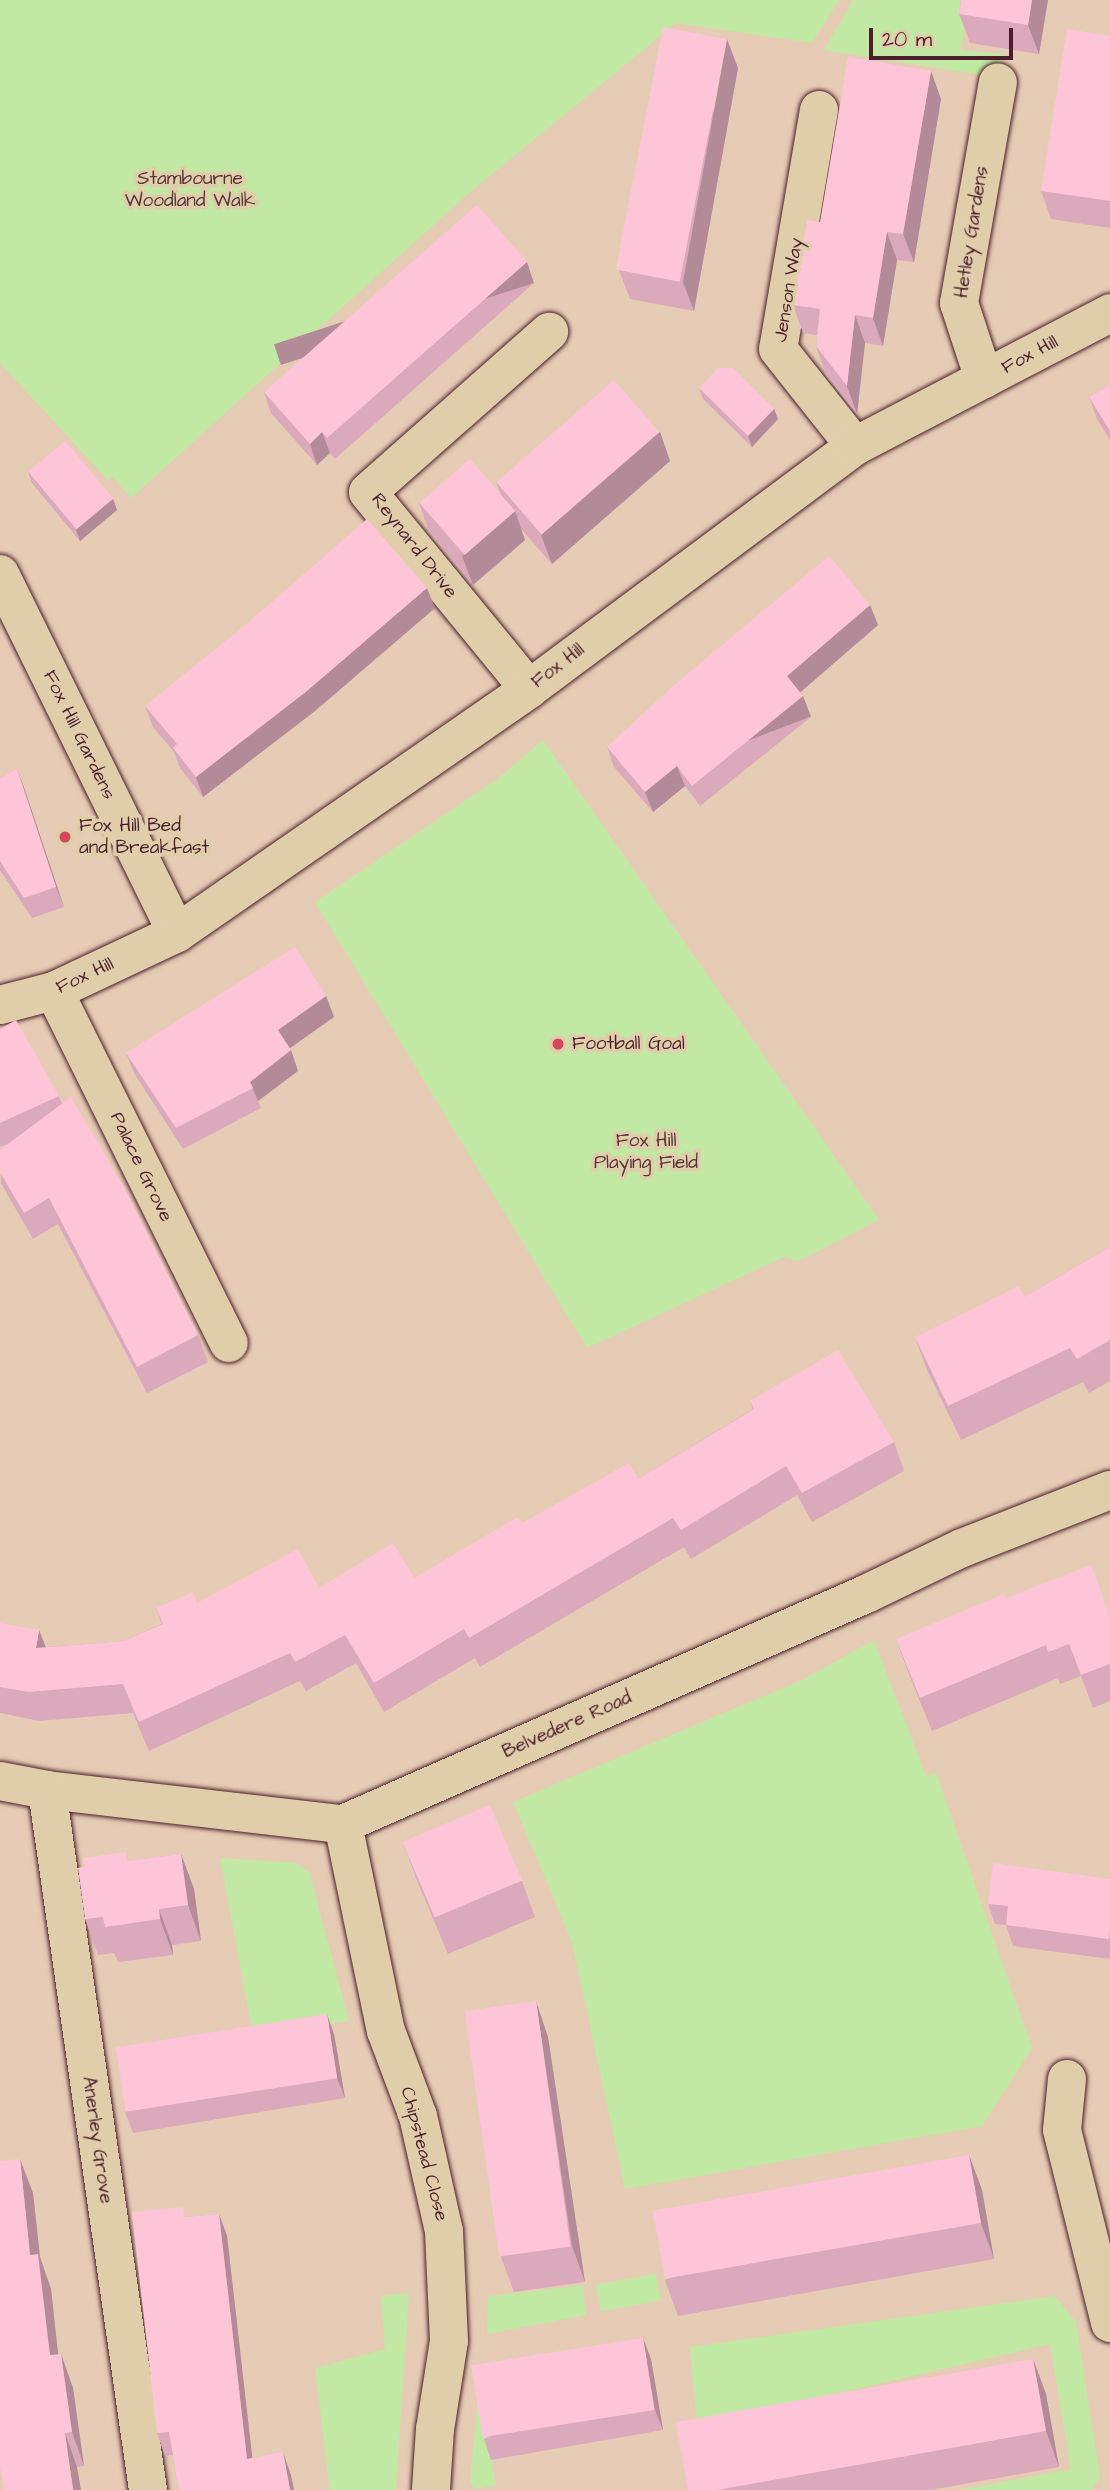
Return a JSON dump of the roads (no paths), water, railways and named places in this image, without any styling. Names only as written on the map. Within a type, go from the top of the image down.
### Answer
[{"type":"street","name":"Hetley Gardens","points":[[984,379],[959,303],[998,82]]},
{"type":"street","name":"Jenson Way","points":[[819,110],[778,349],[855,446]]},
{"type":"street","name":"Fox Hill","points":[[0,1005],[54,991],[177,933],[529,689],[855,446],[1110,313]]},
{"type":"street","name":"Reynard Drive","points":[[529,689],[368,492],[549,332]]},
{"type":"street","name":"Fox Hill Gardens","points":[[0,575],[177,933]]},
{"type":"street","name":"Palace Grove","points":[[54,991],[229,1343]]},
{"type":"street","name":"Belvedere Road","points":[[342,1824],[866,1594],[962,1548],[1110,1490]]},
{"type":"street","points":[[0,1781],[47,1790],[342,1824]]},
{"type":"street","name":"Anerley Grove","points":[[47,1790],[148,2490]]},
{"type":"street","name":"Chipstead Close","points":[[342,1824],[386,2031],[418,2116],[444,2231],[449,2341],[435,2429],[430,2490]]},
{"type":"street","points":[[1067,2079],[1062,2130],[1110,2323]]},
{"type":"place","name":"Fox Hill Bed and Breakfast","points":[[65,837]]},
{"type":"place","name":"Football Goal","points":[[558,1044]]},
{"type":"park label","name":"Stambourne Woodland Walk","points":[[190,190]]},
{"type":"park label","name":"Fox Hill Playing Field","points":[[646,1152]]}]
